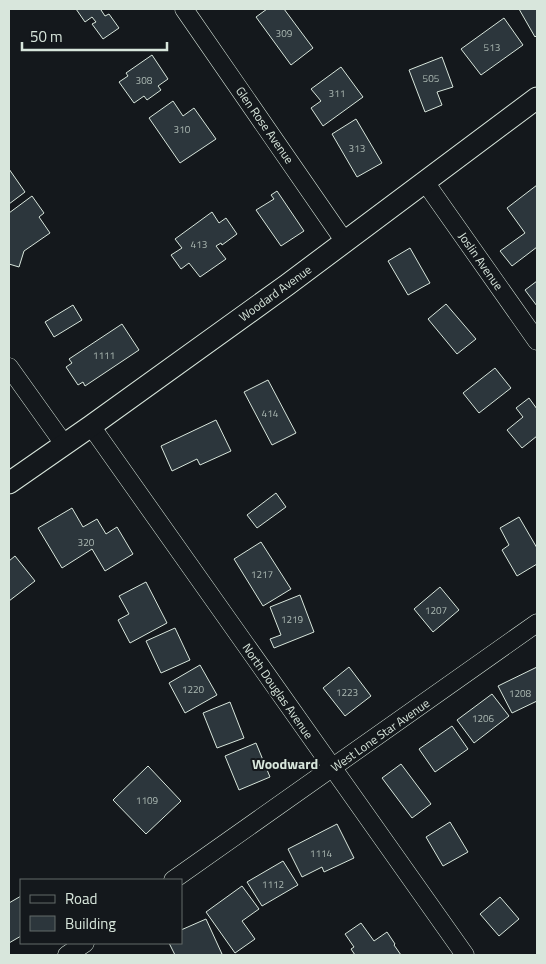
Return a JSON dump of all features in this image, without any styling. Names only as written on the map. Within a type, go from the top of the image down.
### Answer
[{"type":"street","name":"Glen Rose Avenue","points":[[184,9],[345,242]]},
{"type":"street","name":"Woodard Avenue","points":[[9,483],[345,242],[537,98]]},
{"type":"street","name":"Joslin Avenue","points":[[425,182],[537,340]]},
{"type":"street","points":[[9,367],[64,444]]},
{"type":"street","name":"North Douglas Avenue","points":[[91,426],[464,955]]},
{"type":"street","name":"West Lone Star Avenue","points":[[174,879],[537,623]]},
{"type":"street","points":[[67,955],[83,944]]},
{"type":"building","points":[[76,9],[103,9],[101,10],[105,16],[109,14],[119,28],[103,39],[92,24],[96,22],[92,17],[85,22]]},
{"type":"building","points":[[267,9],[284,9],[313,48],[291,65],[256,17]]},
{"type":"building","points":[[519,9],[537,9],[537,35],[535,37]]},
{"type":"building","points":[[504,18],[523,45],[481,75],[461,49]]},
{"type":"building","points":[[152,55],[168,79],[158,86],[161,90],[147,100],[144,96],[134,103],[119,82],[128,76],[126,73]]},
{"type":"building","points":[[442,57],[453,87],[437,92],[442,105],[425,112],[409,70]]},
{"type":"building","points":[[341,67],[363,97],[323,126],[311,108],[321,101],[311,89]]},
{"type":"building","points":[[173,101],[183,116],[194,108],[216,139],[180,163],[149,118]]},
{"type":"building","points":[[356,119],[382,163],[357,177],[332,134]]},
{"type":"building","points":[[9,169],[25,192],[9,204]]},
{"type":"building","points":[[537,185],[537,247],[512,266],[500,251],[525,233],[507,208]]},
{"type":"building","points":[[277,191],[304,231],[281,246],[256,210],[274,199],[271,195]]},
{"type":"building","points":[[32,196],[44,213],[39,217],[50,233],[24,251],[19,267],[9,264],[9,213]]},
{"type":"building","points":[[212,212],[219,223],[226,218],[237,234],[222,245],[221,243],[216,246],[226,259],[200,277],[189,263],[181,269],[171,255],[182,248],[175,239]]},
{"type":"building","points":[[410,248],[430,283],[408,295],[388,261]]},
{"type":"building","points":[[537,281],[537,306],[525,290]]},
{"type":"building","points":[[446,304],[476,339],[457,354],[428,319]]},
{"type":"building","points":[[73,305],[82,320],[54,337],[45,322]]},
{"type":"building","points":[[122,324],[139,350],[85,386],[83,382],[78,385],[66,367],[72,363],[69,359]]},
{"type":"building","points":[[495,368],[511,388],[479,413],[463,393]]},
{"type":"building","points":[[268,380],[296,433],[272,445],[244,392]]},
{"type":"building","points":[[529,398],[537,409],[537,436],[522,448],[507,430],[523,417],[516,408]]},
{"type":"building","points":[[216,420],[231,451],[200,465],[197,459],[172,471],[161,446]]},
{"type":"building","points":[[276,493],[286,507],[257,528],[247,515]]},
{"type":"building","points":[[72,508],[83,527],[97,519],[106,534],[117,527],[133,554],[105,571],[92,549],[62,568],[38,528]]},
{"type":"building","points":[[519,517],[537,548],[537,564],[517,576],[502,550],[509,545],[500,528]]},
{"type":"building","points":[[261,542],[291,589],[263,606],[234,559]]},
{"type":"building","points":[[15,556],[35,581],[9,601],[9,561]]},
{"type":"building","points":[[146,582],[167,623],[130,643],[118,620],[129,614],[119,596]]},
{"type":"building","points":[[440,587],[459,610],[433,632],[414,609]]},
{"type":"building","points":[[300,595],[314,632],[274,648],[270,639],[281,635],[270,607]]},
{"type":"building","points":[[175,628],[190,660],[161,673],[146,641]]},
{"type":"building","points":[[200,665],[217,695],[185,713],[169,683]]},
{"type":"building","points":[[349,667],[371,696],[345,716],[323,688]]},
{"type":"building","points":[[537,667],[537,701],[512,713],[498,686]]},
{"type":"building","points":[[492,694],[509,716],[474,743],[457,720]]},
{"type":"building","points":[[230,702],[244,738],[217,748],[203,713]]},
{"type":"building","points":[[452,726],[468,749],[435,772],[419,749]]},
{"type":"building","points":[[256,743],[270,777],[239,790],[225,756]]},
{"type":"building","points":[[401,764],[431,804],[412,818],[382,778]]},
{"type":"building","points":[[148,766],[181,801],[146,834],[113,800]]},
{"type":"building","points":[[450,822],[468,852],[443,866],[426,837]]},
{"type":"building","points":[[337,824],[354,858],[324,872],[322,867],[302,877],[288,849]]},
{"type":"building","points":[[283,861],[298,885],[262,906],[247,882]]},
{"type":"building","points":[[242,886],[259,909],[242,921],[255,939],[235,953],[206,912]]},
{"type":"building","points":[[20,897],[20,937],[9,943],[9,903]]},
{"type":"building","points":[[500,897],[519,919],[499,936],[480,914]]},
{"type":"building","points":[[206,919],[222,954],[175,955],[170,944],[182,944],[182,930]]},
{"type":"building","points":[[361,923],[374,941],[387,932],[401,955],[355,955],[351,949],[354,947],[345,934]]},
{"type":"district","name":"Woodward","points":[[285,763]]}]
